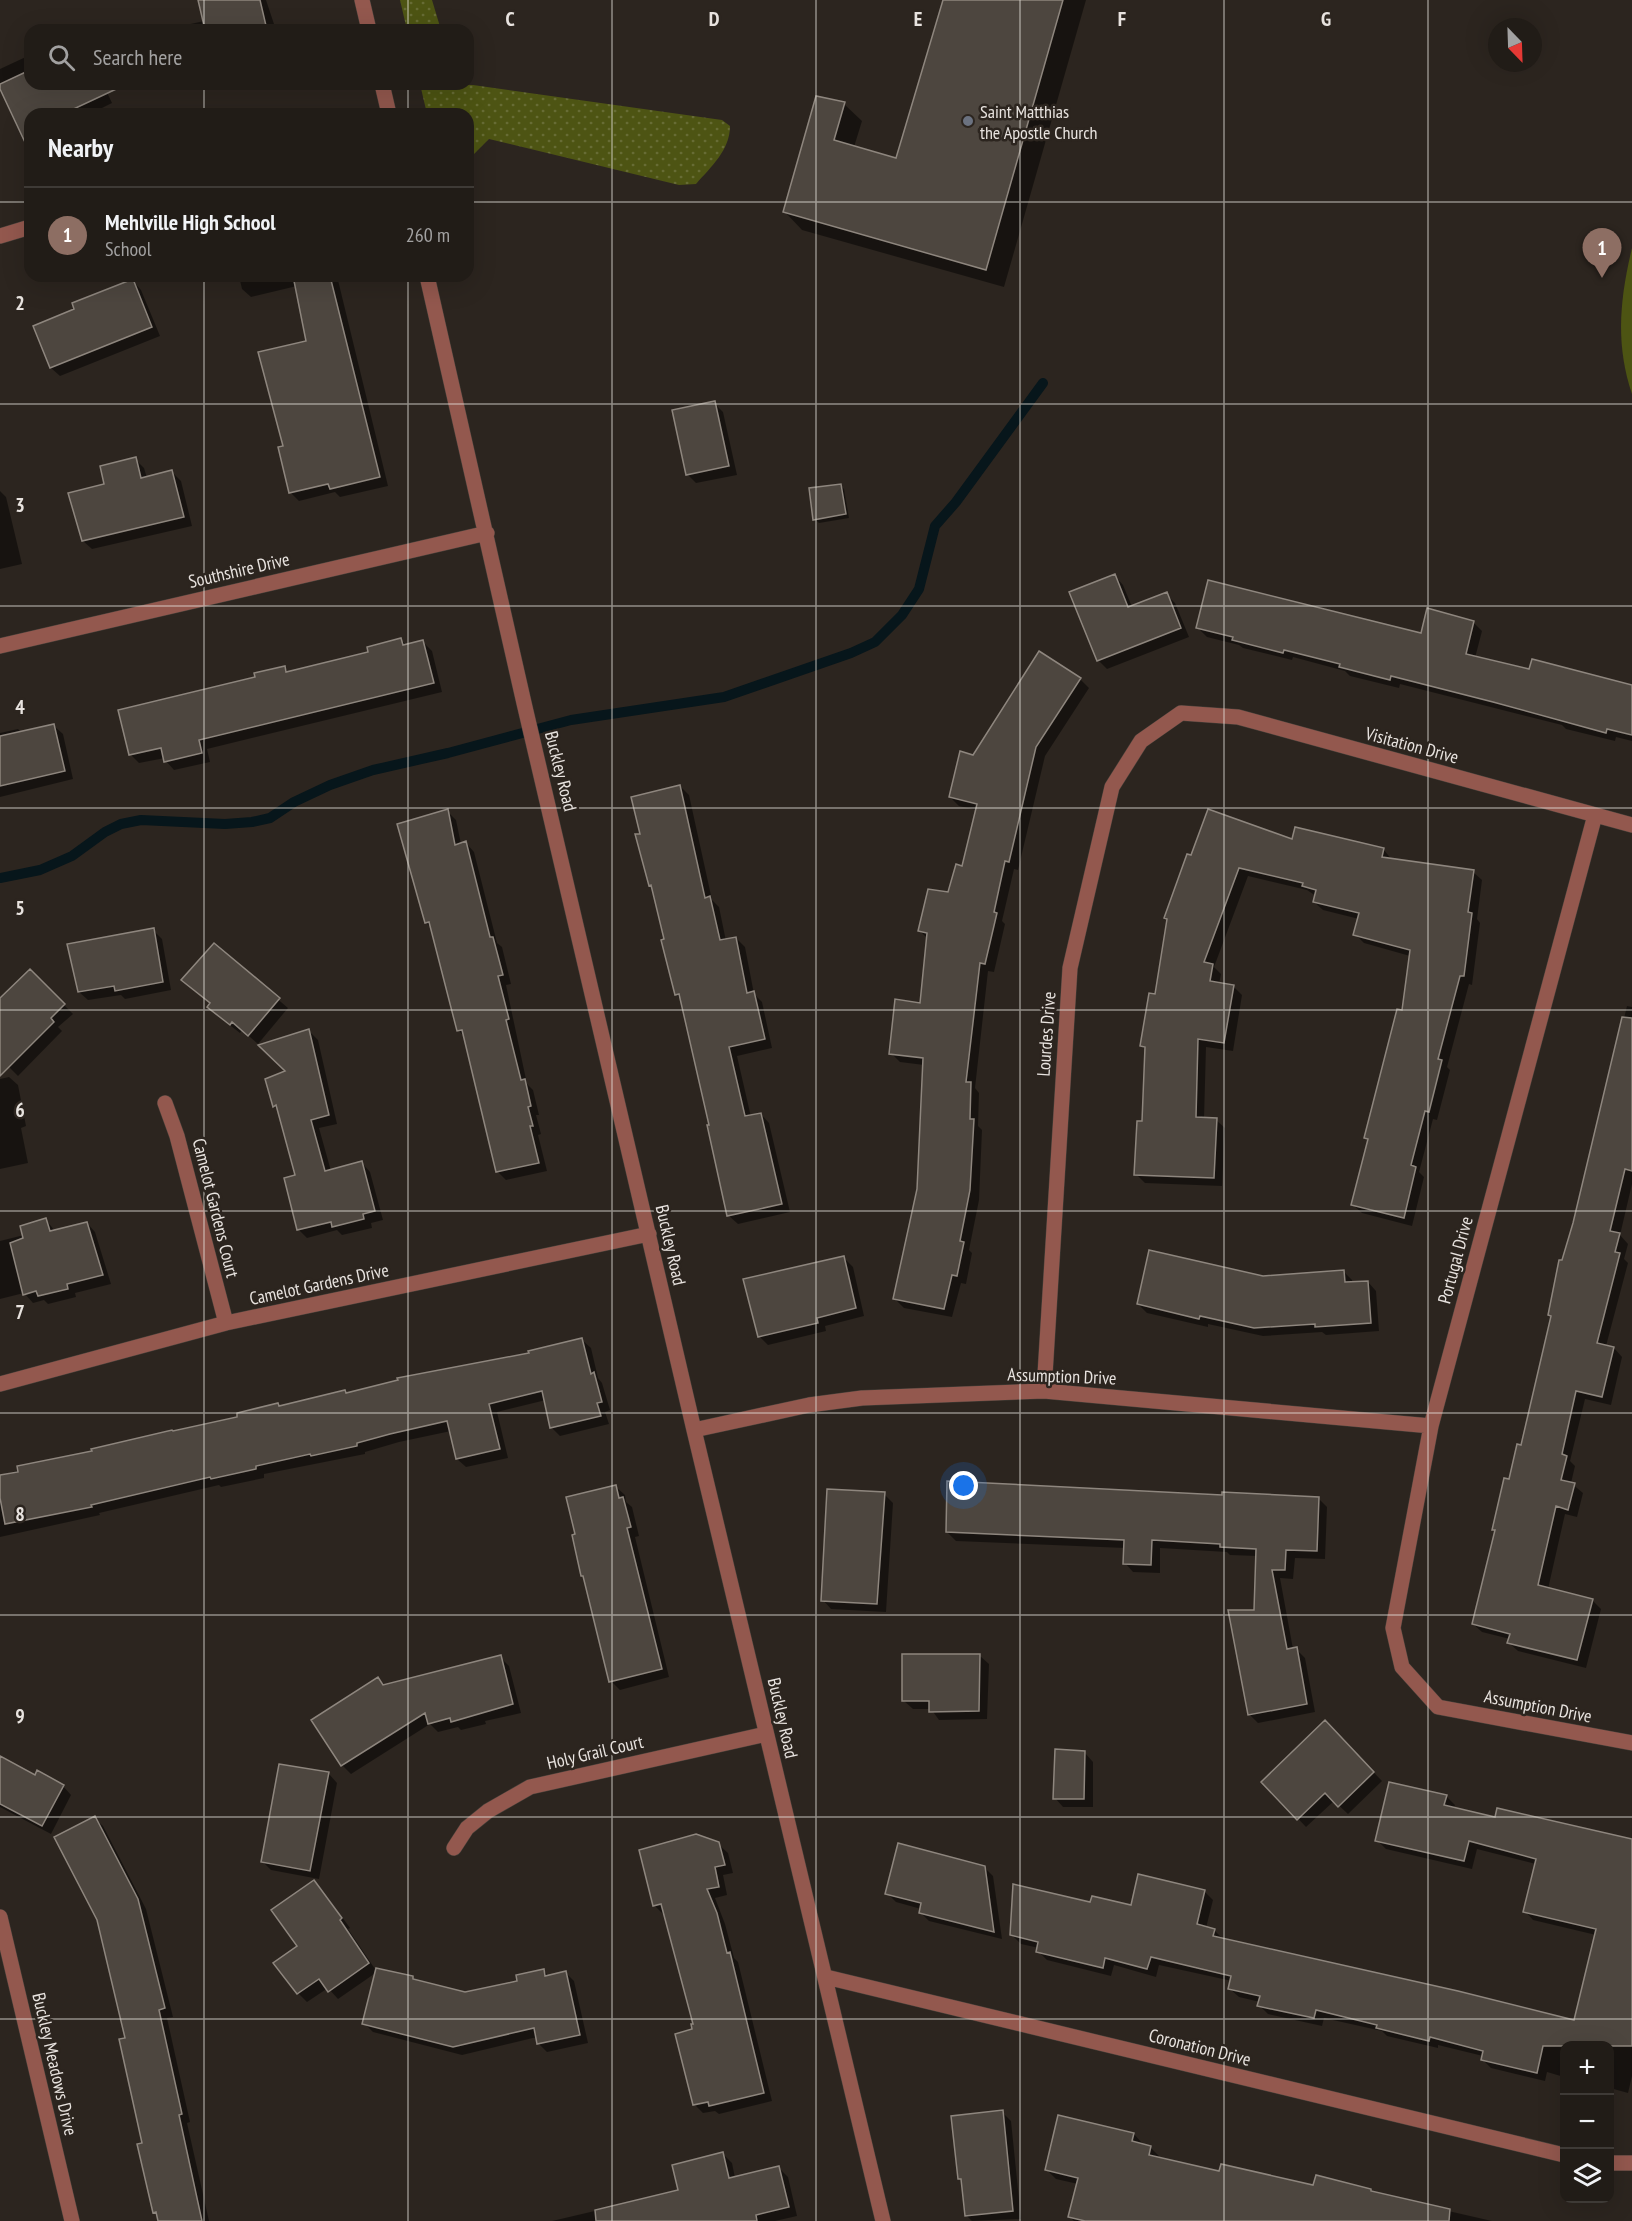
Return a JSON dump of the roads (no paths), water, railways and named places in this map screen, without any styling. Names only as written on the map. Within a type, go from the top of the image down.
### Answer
[{"type":"street","points":[[362,0],[368,24]]},
{"type":"street","points":[[383,90],[388,108]]},
{"type":"street","points":[[0,236],[24,228]]},
{"type":"street","name":"Buckley Road","points":[[428,282],[694,1430],[883,2221]]},
{"type":"street","name":"Southshire Drive","points":[[0,646],[487,533]]},
{"type":"street","name":"Visitation Drive","points":[[1181,713],[1238,717],[1632,825]]},
{"type":"street","name":"Lourdes Drive","points":[[1044,1391],[1070,968],[1112,787],[1141,741],[1181,713]]},
{"type":"street","name":"Portugal Drive","points":[[1438,1707],[1402,1667],[1393,1628],[1431,1426],[1594,815]]},
{"type":"street","name":"Camelot Gardens Court","points":[[165,1103],[177,1136],[226,1323]]},
{"type":"street","name":"Camelot Gardens Drive","points":[[0,1384],[226,1323],[649,1234]]},
{"type":"street","name":"Assumption Drive","points":[[694,1430],[809,1406],[862,1398],[1044,1391],[1431,1426]]},
{"type":"street","name":"Assumption Drive","points":[[1438,1707],[1632,1743]]},
{"type":"street","name":"Holy Grail Court","points":[[454,1848],[467,1828],[488,1811],[530,1787],[766,1734]]},
{"type":"street","name":"Buckley Meadows Drive","points":[[0,1917],[72,2221]]},
{"type":"street","name":"Coronation Drive","points":[[826,1977],[1560,2154]]},
{"type":"street","points":[[1614,2163],[1632,2163]]},
{"type":"waterway","points":[[0,878],[40,870],[72,856],[105,832],[121,824],[141,820],[225,824],[270,818],[294,802],[330,785],[373,770],[448,753],[571,720],[724,697],[851,653],[875,642],[902,615],[919,589],[935,526],[956,502],[1043,383]]},
{"type":"place","name":"Saint Matthias the Apostle Church","points":[[968,121]]},
{"type":"place","name":"Mehlville High School","points":[[1602,278]]}]
